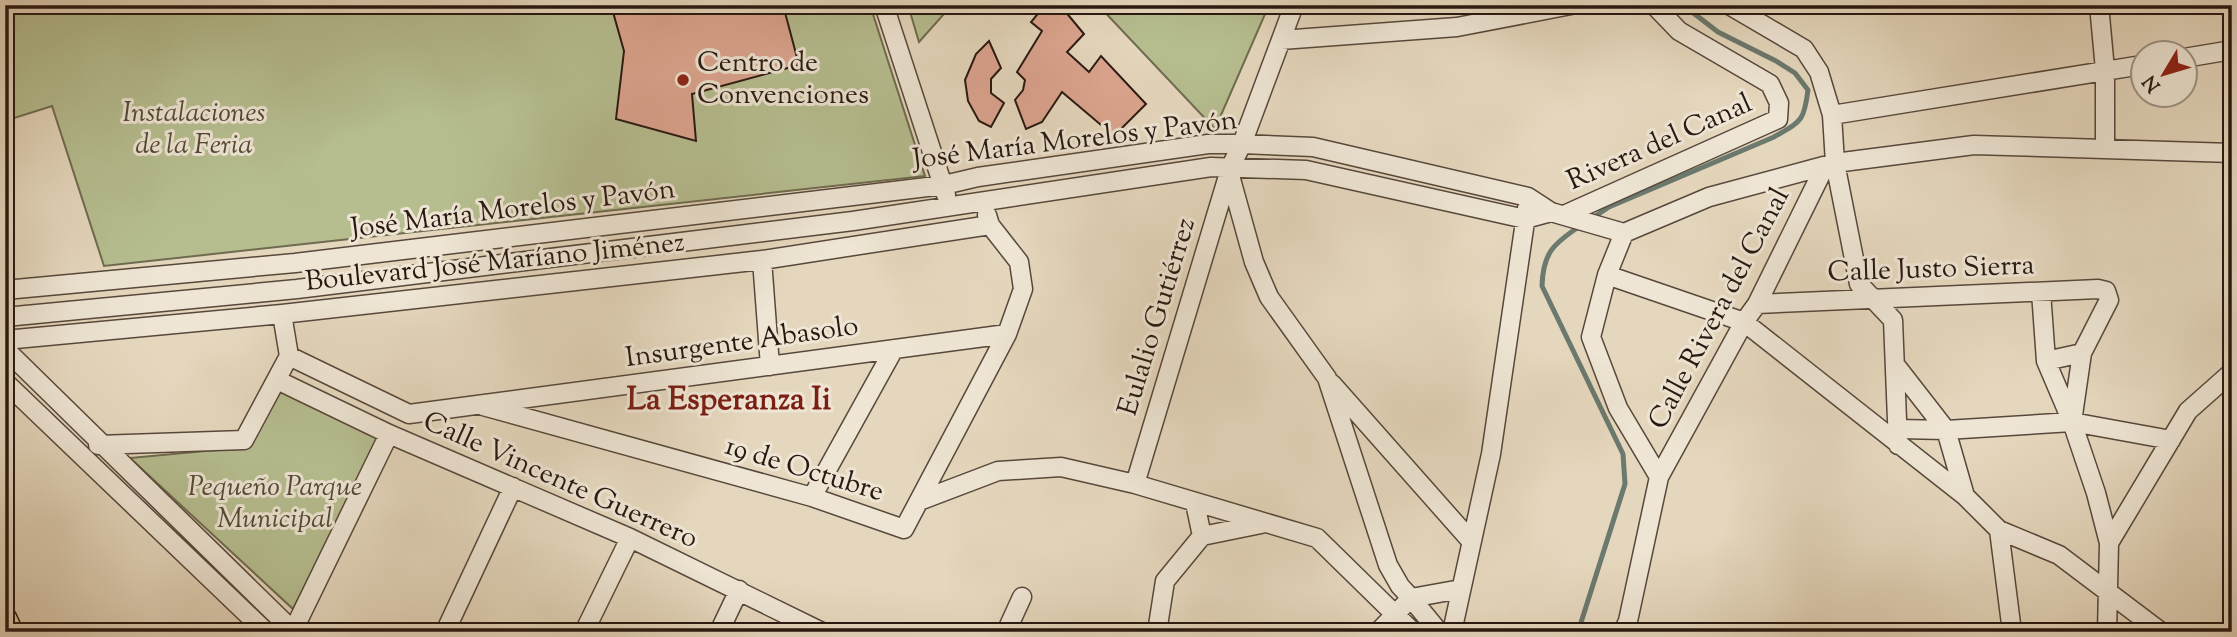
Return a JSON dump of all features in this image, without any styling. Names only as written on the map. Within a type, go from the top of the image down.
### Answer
[{"type":"main road","points":[[5,619],[11,632]]},
{"type":"street","points":[[884,5],[944,185],[948,206]]},
{"type":"street","name":"Eulalio Gutiérrez","points":[[1135,484],[1230,169],[1294,5]]},
{"type":"street","points":[[1280,40],[1457,27],[1571,5]]},
{"type":"street","name":"Rivera del Canal","points":[[1560,214],[1778,119],[1779,103],[1770,83],[1679,32],[1654,5]]},
{"type":"street","name":"Calle Rivera del Canal","points":[[1623,632],[1628,621],[1659,477],[1744,322],[1757,304],[1830,164],[1832,115],[1819,72],[1804,49],[1729,5]]},
{"type":"street","points":[[2099,5],[2105,71],[2105,148]]},
{"type":"street","points":[[2198,56],[2232,50]]},
{"type":"street","points":[[1832,115],[2128,67]]},
{"type":"street","name":"José María Morelos y Pavón","points":[[5,290],[295,263],[944,185],[978,177],[1208,144],[1313,147],[1528,197],[1560,214]]},
{"type":"street","points":[[1560,214],[1616,230],[1709,197],[1830,164],[1974,145],[2232,153]]},
{"type":"street","points":[[1830,164],[1859,284],[1893,320],[1899,437]]},
{"type":"street","points":[[1230,169],[1254,262],[1269,298],[1327,378],[1471,541]]},
{"type":"street","name":"José María Morelos y Pavón","points":[[5,317],[311,287],[853,221],[1230,169],[1306,170],[1525,219],[1560,214]]},
{"type":"street","points":[[919,501],[1007,334],[1023,289],[1019,262],[990,225],[978,177]]},
{"type":"street","points":[[1452,632],[1491,454],[1528,197]]},
{"type":"street","name":"Boulevard José Maríano Jiménez","points":[[5,340],[282,314],[762,260],[990,225]]},
{"type":"street","name":"Calle Rivera del Canal","points":[[1616,230],[1591,337],[1618,408],[1659,477]]},
{"type":"street","points":[[762,260],[770,366]]},
{"type":"street","points":[[1607,275],[1744,322],[1899,437],[1999,530],[2059,555],[2161,632]]},
{"type":"street","name":"Calle Justo Sierra","points":[[1757,304],[2098,289],[2106,291],[2109,300],[2082,353]]},
{"type":"street","points":[[2041,292],[2046,361],[2072,422],[2096,493],[2109,544],[2107,632]]},
{"type":"street","points":[[77,450],[103,444],[244,440],[289,356],[282,314]]},
{"type":"street","name":"Insurgente Abasolo","points":[[483,406],[1007,334]]},
{"type":"street","points":[[5,349],[293,631],[389,434]]},
{"type":"street","points":[[812,498],[894,349]]},
{"type":"street","points":[[2046,361],[2082,353],[2072,422]]},
{"type":"street","name":"19 de Octubre","points":[[289,356],[409,414],[483,406],[812,498],[904,529],[919,501],[998,471],[1061,467],[1135,484],[1317,538],[1413,632]]},
{"type":"street","points":[[1897,367],[1946,430],[1965,496]]},
{"type":"street","points":[[2109,544],[2188,411],[2232,372]]},
{"type":"street","points":[[1327,378],[1388,565],[1400,586],[1439,632]]},
{"type":"street","name":"Calle Vincente Guerrero","points":[[277,380],[389,434],[630,538],[822,632]]},
{"type":"street","points":[[5,382],[266,632]]},
{"type":"street","points":[[1899,437],[1946,430],[2072,422],[2171,440]]},
{"type":"street","points":[[445,632],[513,488]]},
{"type":"street","points":[[1195,503],[1202,536]]},
{"type":"street","points":[[1157,632],[1165,581],[1202,536],[1265,523]]},
{"type":"street","points":[[1999,530],[2012,632]]},
{"type":"street","points":[[584,632],[630,538]]},
{"type":"street","points":[[1378,632],[1389,607],[1410,598],[1461,589]]},
{"type":"street","points":[[719,632],[739,590]]},
{"type":"street","points":[[1006,632],[1022,597]]},
{"type":"green space","name":"Instalaciones de la Feria","points":[[5,5],[870,5],[925,176],[104,266],[52,106],[5,121]]},
{"type":"green space","points":[[908,5],[952,5],[919,42]]},
{"type":"green space","points":[[1098,5],[1269,5],[1215,129]]},
{"type":"green space","name":"Pequeño Parque Municipal","points":[[282,389],[380,438],[293,609],[130,458],[248,447]]},
{"type":"building","name":"Centro de Convenciones","points":[[611,5],[783,5],[799,65],[692,94],[696,141],[616,119],[624,51]]},
{"type":"building","points":[[1045,5],[1060,5],[1084,34],[1067,52],[1089,72],[1101,56],[1146,104],[1114,136],[1062,92],[1042,122],[1026,129],[1015,100],[1023,90],[1025,80],[1017,72],[1042,31],[1031,22]]},
{"type":"building","points":[[989,41],[1001,68],[991,79],[991,93],[1004,103],[991,127],[979,121],[968,101],[965,80],[976,54]]},
{"type":"waterway","points":[[1591,219],[1609,207],[1774,137],[1796,124],[1803,115],[1808,90],[1795,73],[1718,32],[1683,5]]},
{"type":"waterway","points":[[1578,632],[1625,484],[1623,454],[1542,286],[1545,265],[1551,250],[1580,226]]},
{"type":"place","name":"Centro de Convenciones","points":[[683,80]]},
{"type":"district","name":"La Esperanza Ii","points":[[729,401]]}]
